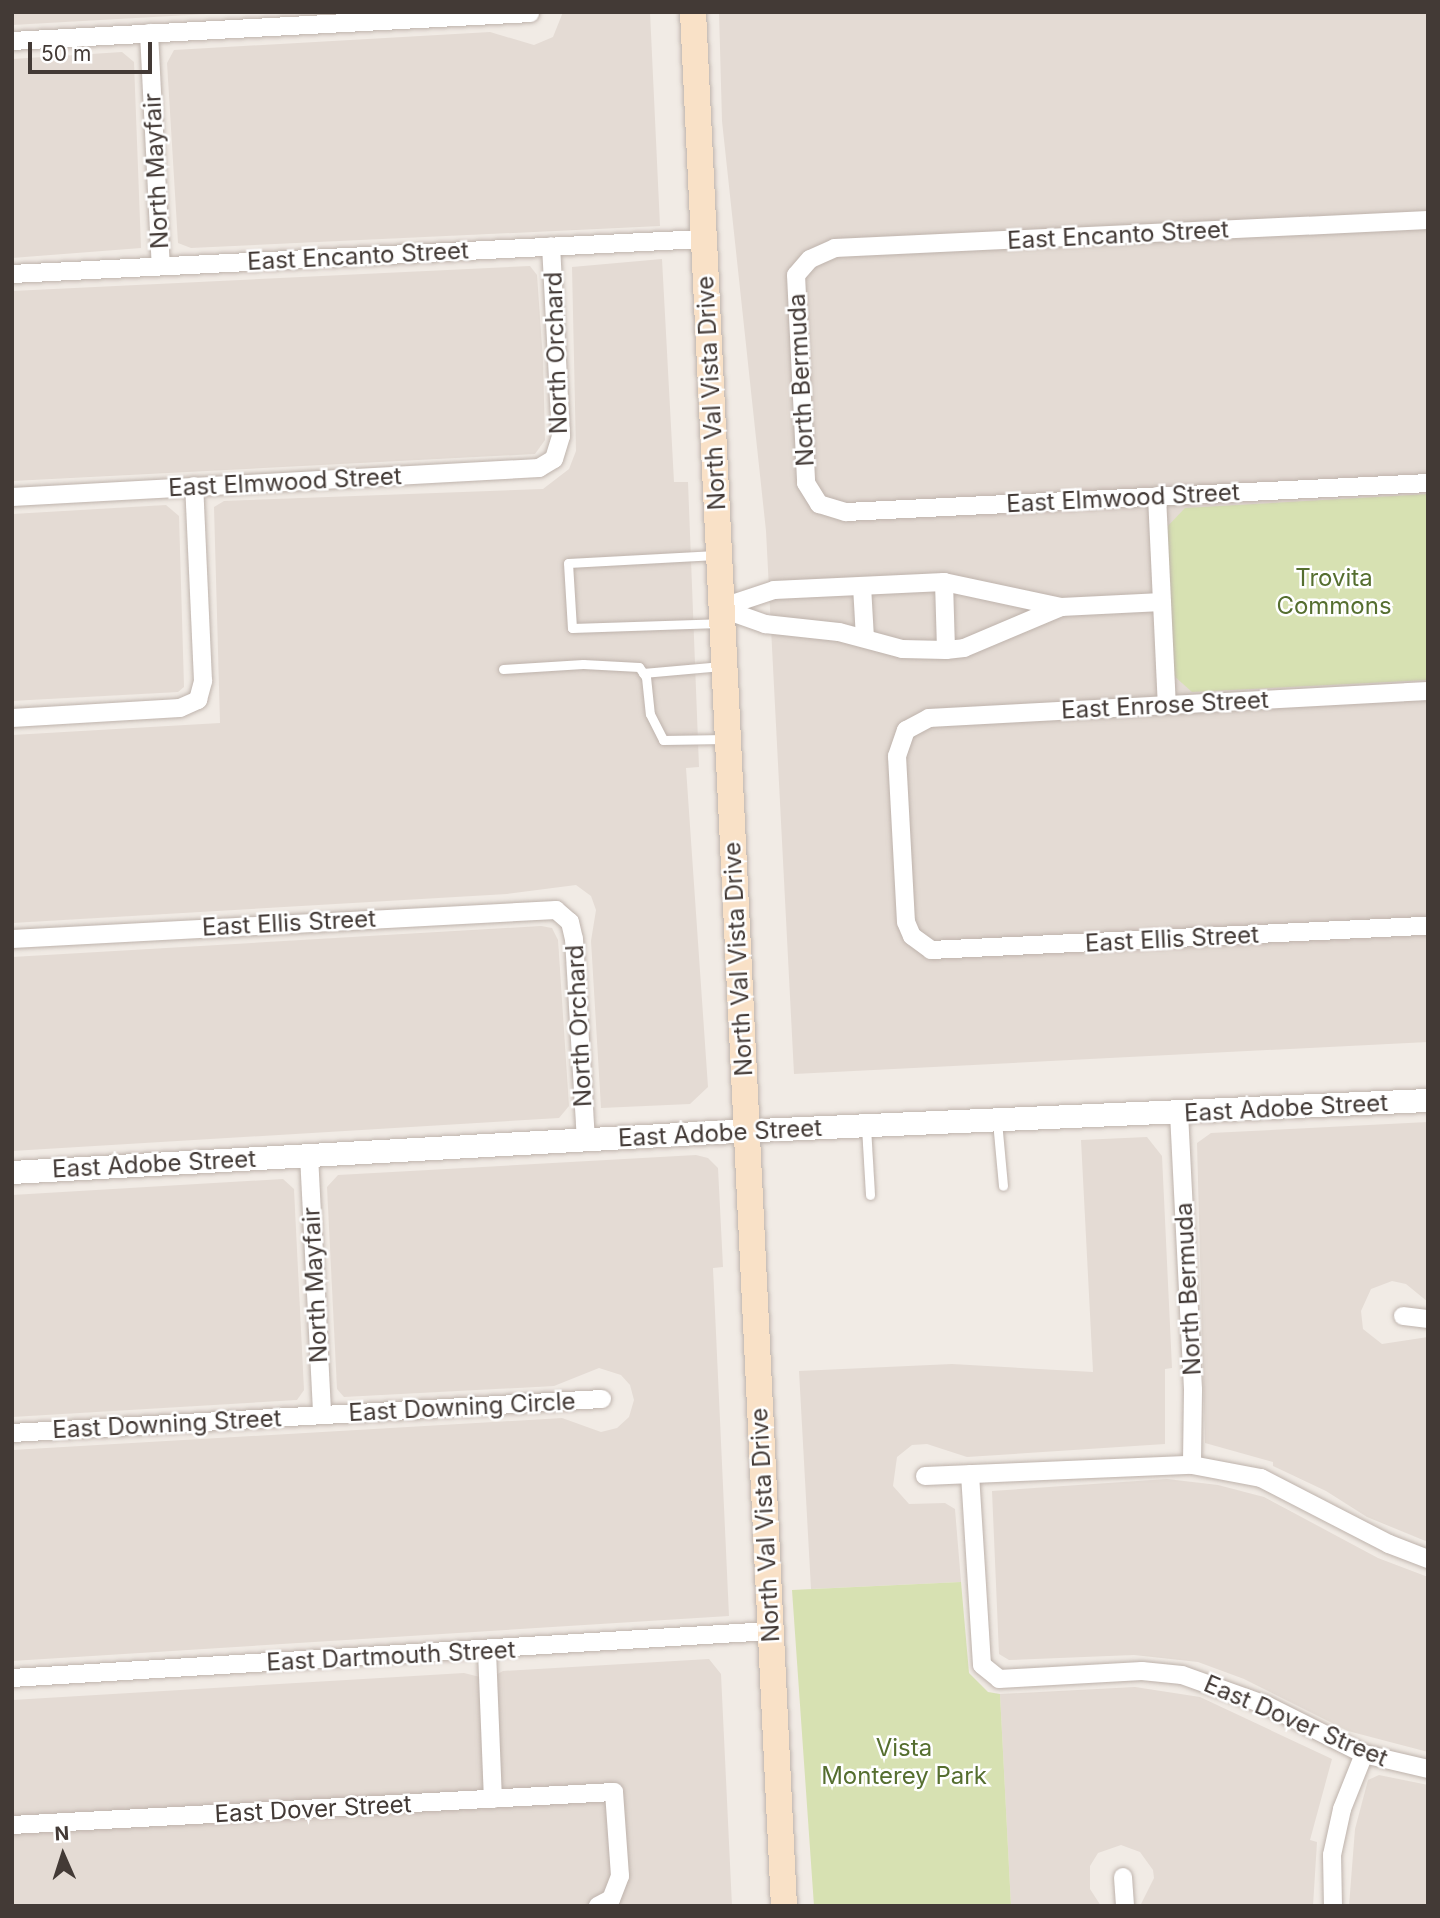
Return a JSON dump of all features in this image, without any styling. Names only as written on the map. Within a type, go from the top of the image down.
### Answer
[{"type":"main road","name":"North Val Vista Drive","points":[[693,12],[784,1906]]},
{"type":"street","points":[[12,41],[149,33],[275,19],[530,13]]},
{"type":"street","name":"North Mayfair","points":[[149,33],[160,266]]},
{"type":"street","name":"East Encanto Street","points":[[810,259],[835,248],[1428,220]]},
{"type":"street","name":"East Encanto Street","points":[[12,274],[704,239]]},
{"type":"street","name":"North Orchard","points":[[551,246],[561,436],[554,459]]},
{"type":"street","name":"North Bermuda","points":[[810,259],[796,275],[806,483],[819,504]]},
{"type":"street","name":"East Elmwood Street","points":[[12,497],[531,471],[554,459]]},
{"type":"street","name":"East Elmwood Street","points":[[819,504],[846,512],[1428,483]]},
{"type":"street","points":[[12,718],[180,708],[198,700],[203,681],[194,486]]},
{"type":"street","points":[[1157,496],[1167,705]]},
{"type":"street","points":[[721,615],[774,590],[944,582],[1062,607],[1162,602]]},
{"type":"street","points":[[944,582],[946,650]]},
{"type":"street","points":[[862,586],[865,638]]},
{"type":"street","points":[[721,615],[765,624],[809,626],[902,649],[946,650],[964,648],[1062,607]]},
{"type":"street","name":"East Enrose Street","points":[[918,942],[906,922],[897,756],[906,730],[929,718],[1428,691]]},
{"type":"street","name":"East Ellis Street","points":[[12,939],[537,909],[565,915]]},
{"type":"street","name":"North Orchard","points":[[565,915],[574,939],[586,1139]]},
{"type":"street","name":"East Ellis Street","points":[[918,942],[940,951],[1428,926]]},
{"type":"street","name":"East Adobe Street","points":[[12,1172],[586,1139],[1428,1100]]},
{"type":"street","name":"North Bermuda","points":[[1178,1113],[1194,1390],[1192,1465]]},
{"type":"street","name":"North Mayfair","points":[[309,1155],[321,1415]]},
{"type":"street","points":[[1403,1316],[1428,1319]]},
{"type":"street","name":"East Downing Circle","points":[[321,1415],[602,1399]]},
{"type":"street","name":"East Downing Street","points":[[12,1433],[321,1415]]},
{"type":"street","points":[[925,1476],[1192,1465],[1261,1478],[1389,1544],[1428,1559]]},
{"type":"street","name":"East Dover Street","points":[[970,1474],[982,1665],[999,1679],[1142,1671],[1182,1675],[1266,1705],[1364,1754],[1428,1769]]},
{"type":"street","name":"East Dartmouth Street","points":[[12,1678],[487,1651],[770,1631]]},
{"type":"street","points":[[487,1651],[493,1799]]},
{"type":"street","points":[[1333,1906],[1332,1855],[1342,1810],[1364,1754]]},
{"type":"street","name":"East Dover Street","points":[[12,1825],[614,1792],[620,1876],[611,1899],[598,1906]]},
{"type":"street","points":[[1123,1877],[1125,1906]]},
{"type":"lane","points":[[718,555],[568,563],[572,628],[721,615]]},
{"type":"lane","points":[[503,669],[583,664],[639,667],[643,673],[650,714],[663,740],[727,739]]},
{"type":"lane","points":[[643,673],[723,666]]},
{"type":"lane","points":[[997,1121],[1003,1186]]},
{"type":"lane","points":[[866,1127],[870,1195]]},
{"type":"shaded area","points":[[12,12],[242,12],[12,25]]},
{"type":"shaded area","points":[[563,12],[650,12],[660,226],[191,248],[178,243],[167,63],[174,50],[490,32],[534,45],[553,37]]},
{"type":"shaded area","points":[[719,12],[1428,12],[1428,1042],[794,1074],[766,531],[722,121]]},
{"type":"shaded area","points":[[122,52],[134,62],[141,248],[12,258],[12,59]]},
{"type":"shaded area","points":[[662,259],[674,482],[688,482],[699,767],[686,768],[708,1087],[690,1104],[601,1108],[591,941],[596,910],[591,896],[576,885],[507,894],[12,923],[12,735],[220,723],[214,507],[224,501],[543,489],[569,469],[576,451],[572,267]]},
{"type":"shaded area","points":[[530,266],[537,275],[543,360],[545,440],[535,454],[12,481],[12,291]]},
{"type":"shaded area","points":[[166,505],[179,516],[184,687],[178,692],[12,701],[12,514]]},
{"type":"shaded area","points":[[541,926],[552,928],[558,940],[569,1106],[559,1118],[12,1151],[12,957]]},
{"type":"shaded area","points":[[1428,1122],[1428,1302],[1406,1284],[1392,1281],[1371,1289],[1361,1311],[1363,1329],[1382,1344],[1428,1337],[1428,1542],[1367,1517],[1326,1491],[1273,1466],[1273,1462],[1205,1443],[1197,1143],[1211,1133]]},
{"type":"shaded area","points":[[1147,1137],[1162,1156],[1172,1368],[1165,1369],[1165,1444],[967,1457],[927,1444],[912,1445],[897,1457],[893,1486],[909,1504],[945,1503],[955,1509],[961,1582],[811,1589],[799,1371],[952,1364],[1093,1372],[1081,1140]]},
{"type":"shaded area","points":[[696,1155],[708,1158],[718,1168],[723,1267],[713,1268],[729,1616],[12,1661],[12,1450],[562,1418],[601,1432],[617,1428],[629,1417],[634,1400],[630,1385],[621,1375],[599,1368],[554,1386],[344,1397],[337,1389],[327,1187],[338,1175]]},
{"type":"shaded area","points":[[283,1179],[294,1189],[304,1390],[297,1400],[12,1417],[12,1195]]},
{"type":"shaded area","points":[[1167,1479],[1218,1485],[1264,1497],[1378,1558],[1428,1577],[1428,1752],[1348,1731],[1244,1679],[1198,1662],[1134,1655],[1009,1660],[999,1654],[992,1491]]},
{"type":"shaded area","points":[[709,1659],[721,1674],[732,1906],[12,1906],[12,1700],[464,1673],[488,1679],[503,1671]]},
{"type":"shaded area","points":[[1135,1687],[1200,1697],[1332,1759],[1310,1840],[1317,1842],[1313,1906],[1140,1906],[1154,1878],[1153,1870],[1140,1852],[1121,1845],[1098,1853],[1090,1866],[1090,1889],[1101,1906],[1011,1906],[1000,1694]]},
{"type":"shaded area","points":[[1379,1775],[1428,1785],[1428,1906],[1349,1906],[1355,1829],[1368,1780]]},
{"type":"green space","name":"Trovita Commons","points":[[1428,494],[1428,680],[1192,692],[1173,675],[1165,529],[1185,508]]},
{"type":"green space","name":"Vista Monterey Park","points":[[961,1582],[969,1673],[988,1692],[1000,1694],[1011,1906],[814,1906],[792,1590]]}]
